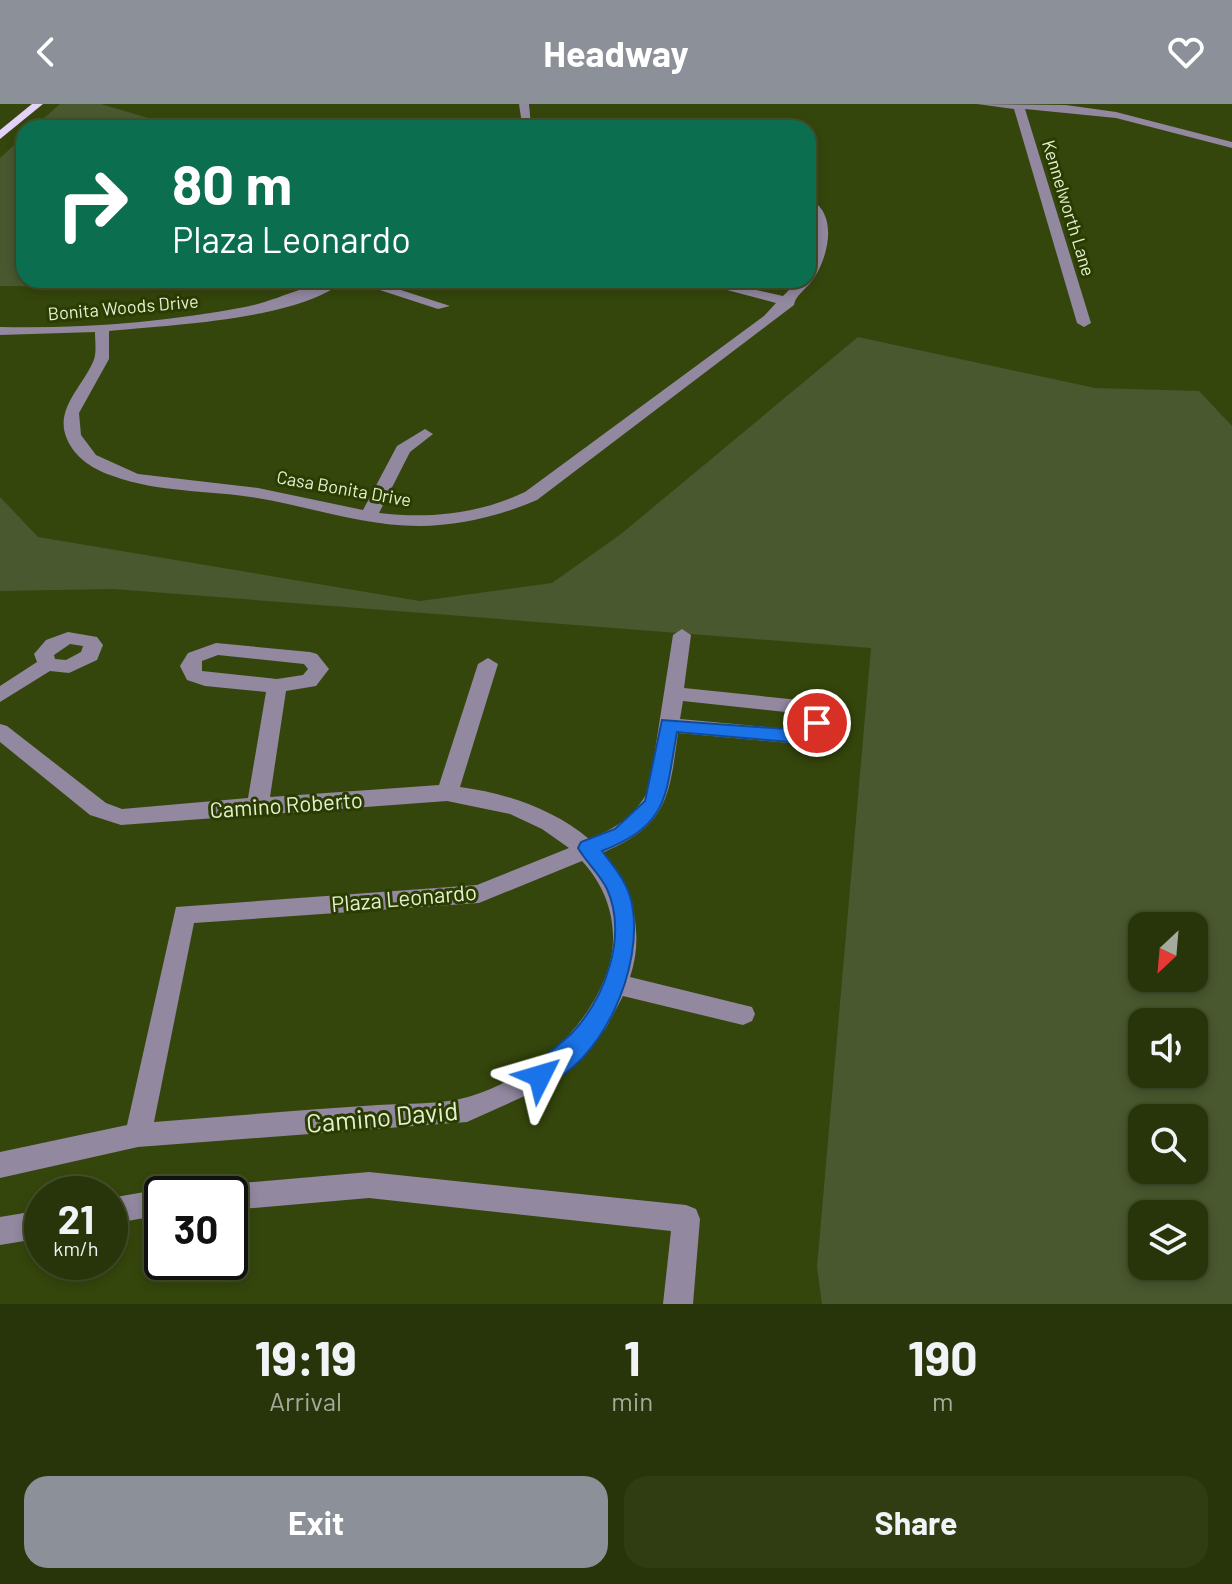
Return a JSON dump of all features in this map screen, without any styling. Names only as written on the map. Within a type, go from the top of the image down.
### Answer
[{"type":"main road","points":[[19,120],[38,104]]},
{"type":"main road","points":[[0,136],[16,123]]},
{"type":"street","points":[[982,104],[1116,115],[1232,145]]},
{"type":"street","name":"Kennelworth Lane","points":[[1018,105],[1084,323]]},
{"type":"street","name":"Casa Bonita Drive","points":[[816,210],[825,226],[816,252]]},
{"type":"street","name":"Bonita Woods Drive","points":[[0,331],[102,328],[224,316],[270,307],[322,288]]},
{"type":"street","points":[[383,288],[443,306]]},
{"type":"street","points":[[730,288],[789,302]]},
{"type":"street","name":"Casa Bonita Drive","points":[[102,328],[102,359],[70,422],[78,447],[96,462],[139,478],[257,493],[369,516],[404,520],[446,519],[518,502],[789,302],[800,288]]},
{"type":"street","points":[[369,516],[403,449],[425,434]]},
{"type":"street","name":"Plaza Leonardo","points":[[138,1135],[184,914],[479,894],[629,830],[655,802],[682,635]]},
{"type":"street","points":[[216,649],[300,656],[317,662],[319,669],[309,681],[277,686],[205,679],[194,675],[190,666],[201,653],[216,649]]},
{"type":"street","points":[[0,695],[47,664]]},
{"type":"street","points":[[447,793],[488,664]]},
{"type":"street","points":[[258,805],[277,686]]},
{"type":"street","points":[[669,725],[800,737],[812,732],[817,723],[810,711],[799,707],[673,693]]},
{"type":"street","name":"Camino Roberto","points":[[0,731],[98,809],[121,817],[447,793],[507,803],[588,848]]},
{"type":"street","name":"Camino David","points":[[0,1165],[138,1135],[467,1110],[517,1090],[561,1060],[594,1024],[616,984],[625,943],[622,903],[616,885],[588,848]]},
{"type":"street","points":[[616,984],[743,1014]]},
{"type":"street","points":[[248,1195],[369,1185],[686,1219],[678,1304]]},
{"type":"street","points":[[0,1231],[24,1227]]},
{"type":"green space","points":[[60,104],[101,104],[155,120],[42,120]]},
{"type":"green space","points":[[16,143],[16,286],[0,286],[0,158]]},
{"type":"green space","points":[[858,337],[1095,388],[1199,391],[1232,426],[1232,1304],[822,1304],[817,1267],[871,648],[114,589],[0,591],[0,497],[38,537],[420,601],[552,583],[621,534]]},
{"type":"route","points":[[540,1076],[579,1043],[607,1005],[616,984],[625,943],[622,903],[616,885],[588,848],[622,835],[636,825],[655,802],[660,789],[669,725],[800,737],[812,732],[817,723]]}]
